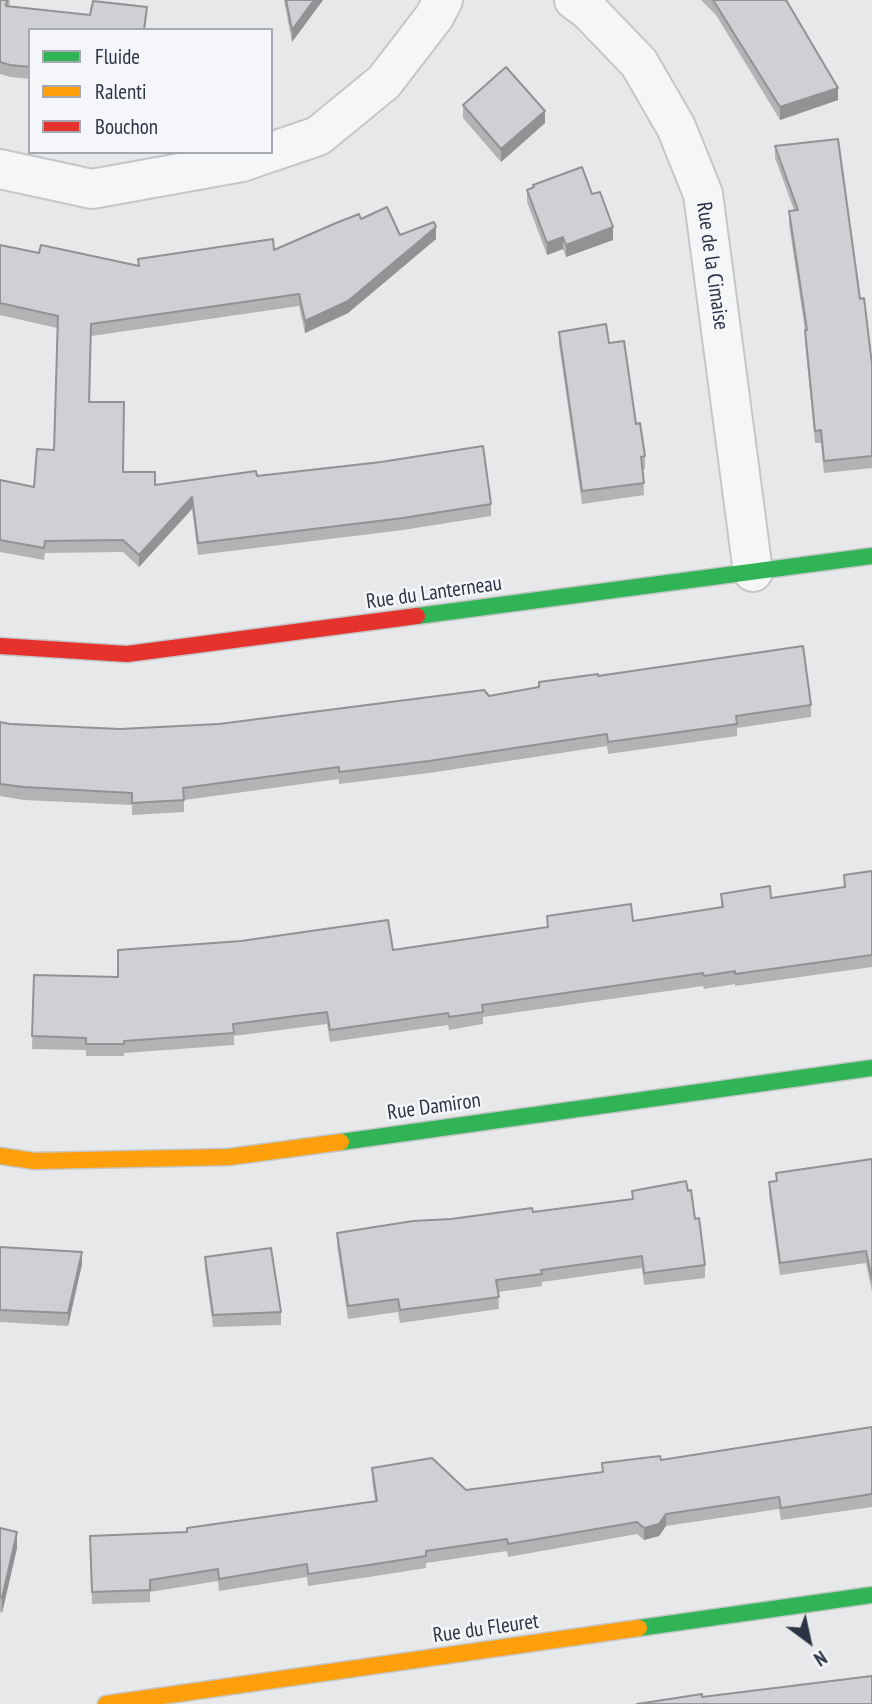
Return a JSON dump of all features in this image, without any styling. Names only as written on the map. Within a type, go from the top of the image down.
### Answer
[{"type":"street","points":[[273,151],[318,136],[384,82],[434,17],[443,0]]},
{"type":"street","name":"Rue de la Cimaise","points":[[575,0],[639,63],[676,127],[703,194],[753,572]]},
{"type":"street","points":[[0,169],[92,189],[242,162],[265,154]]},
{"type":"street","name":"Rue du Lanterneau","points":[[0,646],[59,652],[127,654],[872,556]]},
{"type":"street","name":"Rue Damiron","points":[[0,1156],[34,1161],[229,1157],[872,1068]]},
{"type":"street","name":"Rue du Fleuret","points":[[106,1704],[872,1595]]},
{"type":"building","points":[[0,0],[7,0],[6,6],[90,15],[93,1],[147,7],[144,28],[28,28],[28,67],[0,62]]},
{"type":"building","points":[[286,0],[314,0],[292,30]]},
{"type":"building","points":[[713,0],[786,0],[838,88],[780,107]]},
{"type":"building","points":[[506,67],[545,111],[501,149],[463,105]]},
{"type":"building","points":[[838,139],[860,299],[864,298],[872,364],[872,456],[824,461],[821,430],[815,431],[807,330],[789,211],[798,210],[775,146]]},
{"type":"building","points":[[582,167],[592,194],[600,192],[613,227],[566,245],[563,237],[547,243],[527,190],[534,187],[533,185]]},
{"type":"building","points":[[387,207],[400,235],[434,222],[436,227],[348,301],[305,321],[299,294],[91,324],[89,402],[124,402],[123,472],[155,472],[155,485],[256,471],[257,476],[381,462],[483,446],[491,504],[403,518],[198,543],[192,497],[139,555],[123,540],[45,541],[44,548],[0,540],[0,480],[34,487],[37,449],[54,450],[58,316],[0,303],[0,245],[39,253],[41,245],[139,266],[138,259],[273,239],[274,250],[359,214],[361,219]]},
{"type":"building","points":[[606,324],[609,343],[624,341],[636,424],[640,423],[645,456],[641,457],[644,483],[582,491],[559,332]]},
{"type":"building","points":[[803,646],[811,705],[736,716],[737,724],[608,742],[607,734],[429,761],[339,772],[339,767],[183,788],[184,800],[132,803],[132,793],[0,784],[0,722],[120,729],[219,724],[484,690],[489,696],[539,687],[539,682]]},
{"type":"building","points":[[872,871],[872,955],[735,974],[735,971],[704,976],[703,973],[482,1005],[483,1012],[449,1017],[448,1013],[330,1030],[327,1012],[233,1024],[234,1033],[124,1041],[124,1044],[86,1044],[86,1038],[32,1036],[34,975],[118,977],[118,950],[241,941],[388,920],[393,950],[548,927],[547,916],[631,904],[633,921],[723,907],[721,894],[770,886],[771,898],[845,887],[844,875]]},
{"type":"building","points":[[872,1159],[872,1280],[866,1251],[780,1263],[769,1182],[777,1181],[776,1173]]},
{"type":"building","points":[[686,1181],[688,1191],[691,1190],[695,1219],[699,1218],[705,1265],[644,1273],[642,1256],[541,1270],[542,1274],[496,1280],[499,1297],[400,1310],[398,1299],[348,1306],[337,1233],[413,1221],[451,1219],[532,1208],[533,1212],[633,1199],[632,1191]]},
{"type":"building","points":[[0,1247],[82,1252],[68,1313],[0,1310]]},
{"type":"building","points":[[271,1248],[281,1312],[213,1315],[205,1257]]},
{"type":"building","points":[[872,1427],[872,1494],[781,1508],[779,1497],[666,1514],[659,1524],[644,1528],[637,1522],[508,1544],[507,1539],[426,1551],[426,1556],[308,1574],[307,1564],[219,1579],[218,1569],[150,1580],[150,1590],[92,1592],[90,1536],[187,1532],[187,1528],[377,1501],[372,1468],[432,1458],[466,1490],[603,1472],[602,1463],[660,1456],[661,1460]]},
{"type":"building","points":[[0,1528],[17,1532],[2,1598],[0,1597]]},
{"type":"building","points":[[872,1676],[872,1704],[637,1704],[702,1694],[702,1697]]},
{"type":"traffic: fast","points":[[417,616],[872,556]]},
{"type":"traffic: fast","points":[[341,1142],[872,1068]]},
{"type":"traffic: fast","points":[[639,1628],[872,1595]]},
{"type":"traffic: slow","points":[[0,1156],[34,1161],[229,1157],[341,1142]]},
{"type":"traffic: slow","points":[[106,1704],[639,1628]]},
{"type":"traffic: jam","points":[[0,646],[127,654],[417,616]]}]
